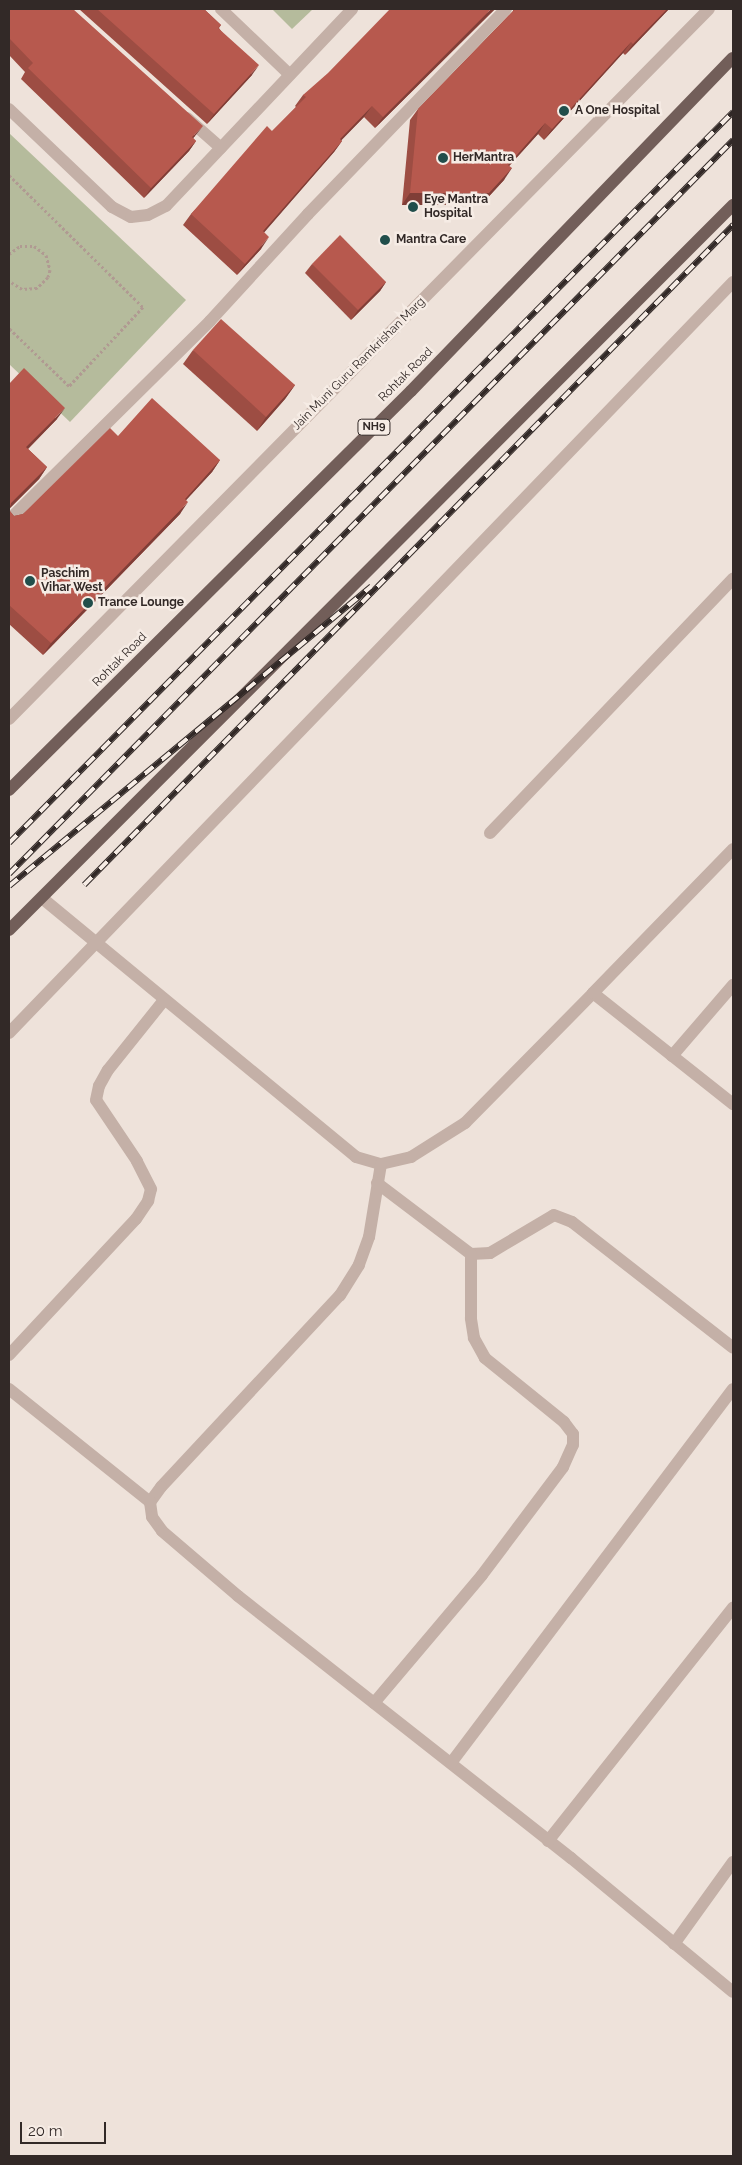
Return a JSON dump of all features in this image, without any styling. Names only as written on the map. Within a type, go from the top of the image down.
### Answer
[{"type":"main road","name":"Rohtak Road","points":[[9,790],[410,391],[733,58]]},
{"type":"main road","points":[[9,930],[733,205]]},
{"type":"street","points":[[221,9],[290,75]]},
{"type":"street","points":[[9,109],[112,208],[132,217],[148,215],[166,206],[352,9]]},
{"type":"street","points":[[9,520],[210,321],[308,214],[506,9]]},
{"type":"street","name":"Jain Muni Guru Ramkrishan Marg","points":[[9,719],[710,9]]},
{"type":"street","points":[[177,108],[221,148]]},
{"type":"street","points":[[9,1033],[98,944],[733,282]]},
{"type":"street","points":[[490,833],[733,579]]},
{"type":"street","points":[[42,898],[356,1157],[380,1164],[412,1157],[465,1123],[733,849]]},
{"type":"street","points":[[672,1056],[733,985]]},
{"type":"street","points":[[593,993],[733,1104]]},
{"type":"street","points":[[9,1355],[136,1218],[148,1201],[151,1189],[140,1168],[96,1100],[98,1086],[108,1070],[164,1000]]},
{"type":"street","points":[[150,1502],[340,1295],[360,1265],[369,1237],[380,1164]]},
{"type":"street","points":[[378,1184],[471,1254],[490,1253],[554,1215],[572,1222],[597,1239],[733,1348]]},
{"type":"street","points":[[374,1703],[482,1575],[563,1467],[573,1445],[573,1434],[564,1422],[485,1358],[474,1338],[470,1318],[471,1254]]},
{"type":"street","points":[[9,1389],[150,1502],[152,1517],[162,1531],[238,1596],[548,1841],[733,1992]]},
{"type":"street","points":[[451,1764],[733,1389]]},
{"type":"street","points":[[548,1841],[733,1608]]},
{"type":"street","points":[[674,1944],[733,1862]]},
{"type":"path","points":[[9,175],[142,307],[69,386],[9,328]]},
{"type":"path","points":[[9,254],[20,246],[34,246],[46,255],[50,270],[48,277],[37,288],[22,290],[9,281]]},
{"type":"green space","points":[[272,9],[313,9],[292,29]]},
{"type":"green space","points":[[9,133],[186,300],[70,422],[9,364]]},
{"type":"building","points":[[9,9],[73,9],[203,126],[192,137],[196,141],[151,188],[28,68],[33,63],[9,38]]},
{"type":"building","points":[[97,9],[204,9],[221,25],[218,28],[259,65],[214,114]]},
{"type":"building","points":[[390,9],[491,9],[383,117],[372,106],[340,139],[342,141],[263,231],[269,237],[245,264],[191,214],[267,126],[272,131],[306,97],[303,95],[328,73]]},
{"type":"building","points":[[515,9],[667,9],[633,44],[631,42],[552,129],[545,123],[508,165],[512,168],[489,193],[410,193],[418,109]]},
{"type":"building","points":[[340,235],[386,282],[358,310],[312,264]]},
{"type":"building","points":[[221,319],[295,385],[266,417],[193,350]]},
{"type":"building","points":[[24,368],[65,408],[26,447],[47,467],[11,503],[9,510],[9,384]]},
{"type":"building","points":[[152,398],[220,460],[185,499],[188,502],[51,643],[9,605],[9,510],[14,516],[23,514],[110,428],[118,436]]},
{"type":"railway","points":[[9,843],[733,112]]},
{"type":"railway","points":[[9,874],[733,140]]},
{"type":"railway","points":[[84,885],[733,225]]},
{"type":"railway","points":[[9,886],[371,586]]},
{"type":"place","name":"A One Hospital","points":[[564,111]]},
{"type":"place","name":"HerMantra","points":[[443,158]]},
{"type":"place","name":"Eye Mantra Hospital","points":[[413,207]]},
{"type":"place","name":"Mantra Care","points":[[385,240]]},
{"type":"place","name":"Paschim Vihar West","points":[[30,581]]},
{"type":"place","name":"Trance Lounge","points":[[88,603]]}]
